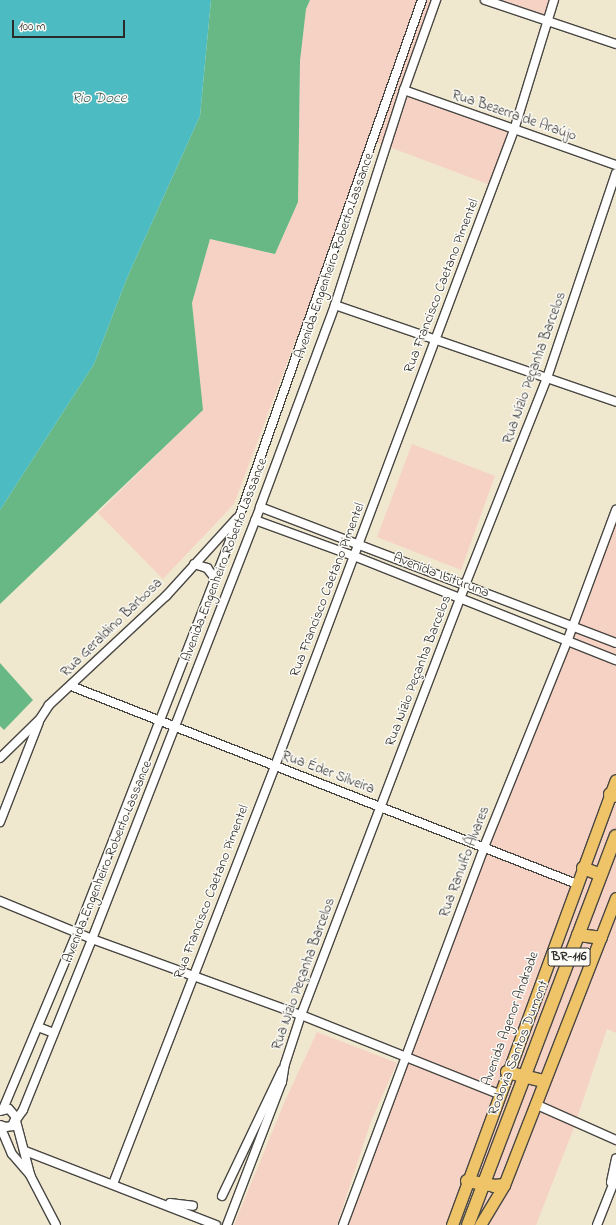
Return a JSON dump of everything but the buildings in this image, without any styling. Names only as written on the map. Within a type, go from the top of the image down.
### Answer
[{"type":"highway","name":"Rodovia Santos Dumont","points":[[468,1225],[616,836]]},
{"type":"highway","points":[[583,868],[601,875]]},
{"type":"highway","points":[[578,935],[601,938]]},
{"type":"highway","points":[[507,1072],[525,1078],[544,1081]]},
{"type":"highway","points":[[467,1181],[483,1184],[504,1185]]},
{"type":"main road","name":"Avenida Agenor Andrade","points":[[452,1225],[577,884],[613,795],[616,780]]},
{"type":"main road","points":[[480,1225],[504,1185],[616,898]]},
{"type":"street","name":"Avenida Engenheiro Roberto Lassance","points":[[1,1110],[38,1027],[77,933],[158,720],[240,515],[422,0]]},
{"type":"street","name":"Avenida Engenheiro Roberto Lassance","points":[[16,1120],[23,1110],[54,1034],[260,507],[288,427],[335,305],[404,90],[436,0]]},
{"type":"street","points":[[486,0],[616,44]]},
{"type":"street","name":"Rua Francisco Caetano Pimentel","points":[[113,1184],[275,766],[514,130],[554,0]]},
{"type":"street","name":"Rua Bezerra de Araújo","points":[[404,90],[616,165]]},
{"type":"street","name":"Rua Nízio Peçanha Barcelos","points":[[222,1196],[285,1064],[301,1015],[460,598],[547,378],[616,173]]},
{"type":"street","points":[[335,305],[616,402]]},
{"type":"street","points":[[273,422],[288,427]]},
{"type":"street","name":"Avenida Ibituruna","points":[[260,507],[573,625],[616,643]]},
{"type":"street","name":"Rua Ranulfo Álvares","points":[[343,1225],[484,847],[568,639],[616,510]]},
{"type":"street","name":"Rua Geraldino Barbosa","points":[[0,758],[40,719],[49,706],[166,596],[240,515]]},
{"type":"street","name":"Avenida Ibituruna","points":[[255,520],[354,556],[568,639],[616,660]]},
{"type":"street","points":[[194,564],[207,568],[214,577]]},
{"type":"street","name":"Rua Éder Silveira","points":[[71,686],[577,884]]},
{"type":"street","points":[[0,822],[40,719]]},
{"type":"street","points":[[0,901],[77,933],[301,1015],[499,1094]]},
{"type":"street","points":[[38,1027],[54,1034]]},
{"type":"street","name":"Rua Nízio Peçanha Barcelos","points":[[227,1225],[282,1082],[285,1064]]},
{"type":"street","points":[[535,1104],[616,1140]]},
{"type":"street","points":[[1,1110],[12,1110],[25,1151],[30,1175]]},
{"type":"street","points":[[0,1125],[9,1127],[16,1120]]},
{"type":"street","points":[[0,1125],[12,1154],[30,1175],[56,1225]]},
{"type":"street","points":[[25,1151],[150,1198],[216,1225]]},
{"type":"street","points":[[606,1203],[616,1159]]},
{"type":"street","points":[[598,1225],[616,1177]]},
{"type":"street","points":[[150,1198],[193,1206]]},
{"type":"shaded area","points":[[310,0],[436,0],[404,90],[514,130],[493,186],[368,139],[322,270],[234,504],[163,579],[98,513],[202,410],[192,303],[210,239],[275,254],[298,202],[300,61],[306,9]]},
{"type":"shaded area","points":[[485,0],[554,0],[548,21]]},
{"type":"shaded area","points":[[412,444],[495,476],[461,570],[377,537]]},
{"type":"shaded area","points":[[616,505],[616,1033],[607,1029],[572,1133],[536,1225],[344,1225]]},
{"type":"shaded area","points":[[317,1032],[397,1063],[371,1121],[337,1225],[234,1225],[284,1103]]},
{"type":"green space","points":[[211,0],[310,0],[306,9],[300,61],[298,202],[275,254],[210,239],[192,303],[203,410],[0,604],[0,510],[94,364],[127,278],[200,116]]},
{"type":"green space","points":[[0,663],[33,700],[4,730],[0,726]]},
{"type":"water","name":"Rio Doce","points":[[0,0],[211,0],[200,116],[127,278],[94,364],[0,510]]}]
